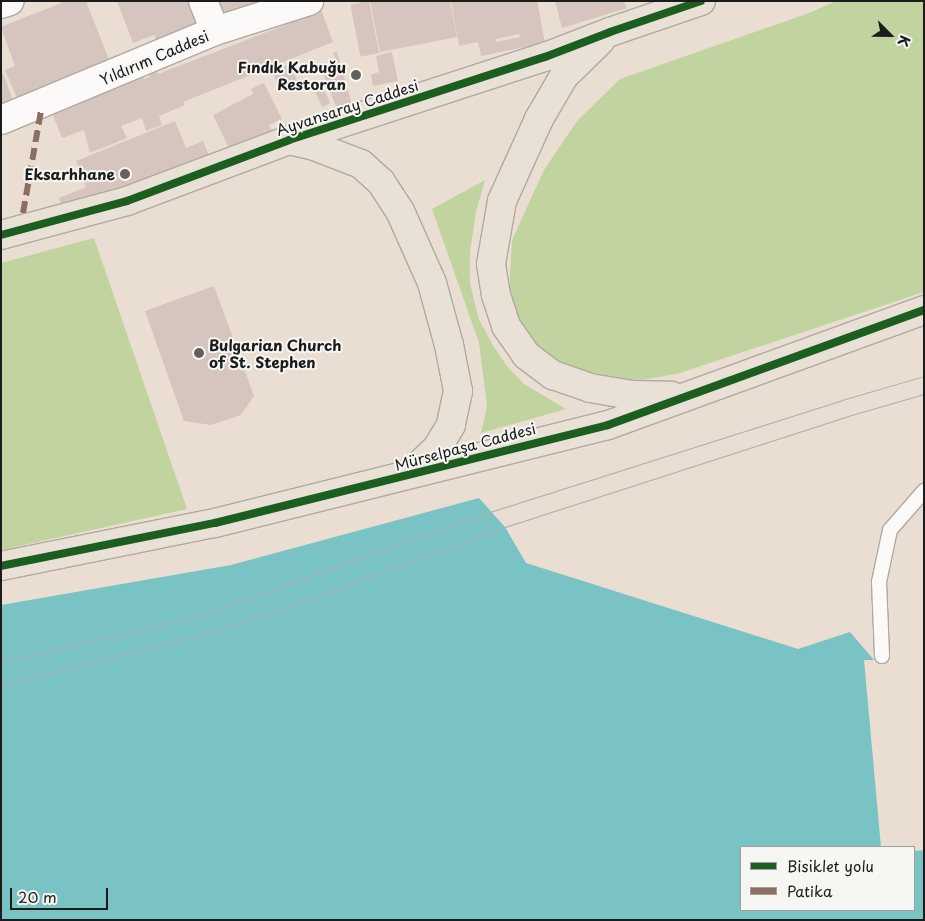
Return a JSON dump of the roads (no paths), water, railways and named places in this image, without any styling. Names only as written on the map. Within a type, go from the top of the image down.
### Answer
[{"type":"main road","name":"Ayvansaray Caddesi","points":[[1,235],[127,200],[288,140],[544,57],[701,1]]},
{"type":"main road","points":[[610,32],[564,76],[521,155],[502,201],[491,264],[496,295],[506,326],[526,355],[554,375],[590,388],[632,395],[683,397]]},
{"type":"main road","points":[[288,140],[314,146],[361,164],[380,182],[400,211],[432,283],[449,345],[458,391],[451,425],[438,447],[408,476]]},
{"type":"main road","name":"Mürselpaşa Caddesi","points":[[1,566],[215,523],[608,425],[924,310]]},
{"type":"street","points":[[1,4],[10,1]]},
{"type":"street","points":[[203,1],[215,31]]},
{"type":"street","name":"Yıldırım Caddesi","points":[[1,120],[215,31],[309,1]]},
{"type":"lane","points":[[882,656],[879,582],[890,530],[924,492]]},
{"type":"water","points":[[479,498],[505,527],[526,563],[798,649],[850,632],[874,660],[864,660],[881,846],[740,846],[740,911],[915,911],[915,851],[924,850],[924,920],[1,920],[1,605],[231,565]]},
{"type":"tram line","points":[[1,662],[201,615],[493,511],[842,400],[924,376]]},
{"type":"tram line","points":[[1,686],[217,630],[288,607],[505,527],[848,416],[924,394]]},
{"type":"place","name":"Fındık Kabuğu Restoran","points":[[356,75]]},
{"type":"place","name":"Eksarhhane","points":[[125,174]]},
{"type":"place","name":"Bulgarian Church of St. Stephen","points":[[199,353]]}]
